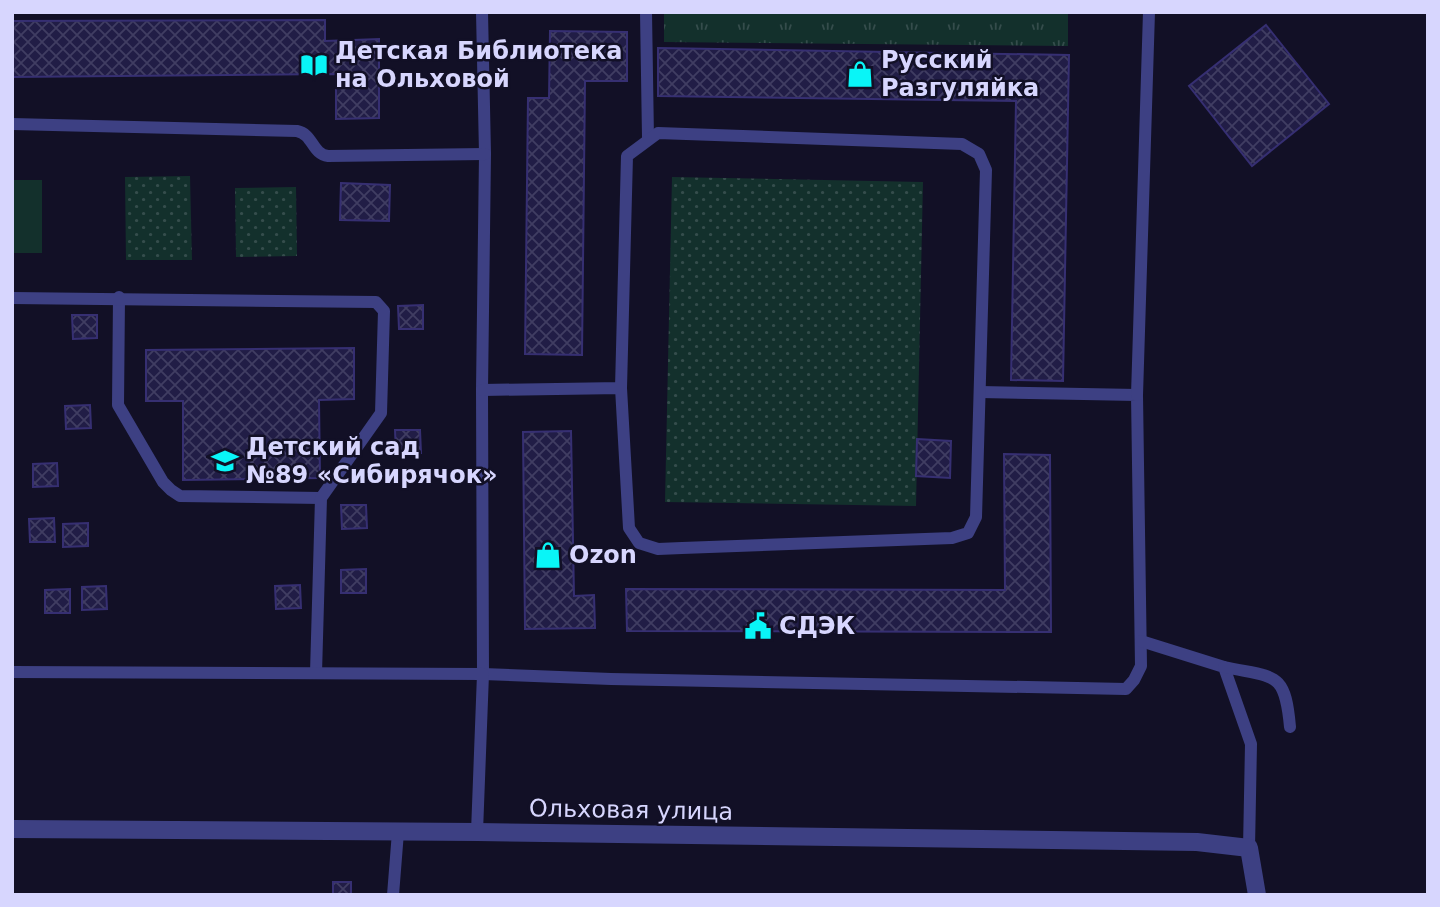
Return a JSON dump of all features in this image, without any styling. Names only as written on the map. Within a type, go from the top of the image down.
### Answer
[{"type":"street","name":"Ольховая улица","points":[[12,829],[477,832],[1183,842],[1249,848]]},
{"type":"street","points":[[1249,848],[1257,895]]},
{"type":"lane","points":[[477,832],[484,674],[482,390],[485,153],[482,12]]},
{"type":"lane","points":[[646,12],[648,138]]},
{"type":"lane","points":[[12,672],[484,674],[625,680],[1126,689],[1141,666],[1137,395],[1149,12]]},
{"type":"lane","points":[[12,124],[297,131],[307,135],[318,152],[328,156],[485,153]]},
{"type":"lane","points":[[658,133],[962,144],[979,154],[986,170],[980,392],[976,517],[968,533],[952,538],[658,549],[639,543],[629,528],[621,388],[627,156],[648,138],[658,133]]},
{"type":"lane","points":[[119,297],[118,405],[156,471],[171,490],[180,496],[321,498]]},
{"type":"lane","points":[[12,298],[119,297],[376,302],[381,306],[384,311],[380,413],[321,498],[316,673]]},
{"type":"lane","points":[[482,390],[621,388]]},
{"type":"lane","points":[[980,392],[1137,395]]},
{"type":"lane","points":[[1141,641],[1224,667],[1272,677],[1281,685],[1287,697],[1290,727]]},
{"type":"lane","points":[[1224,667],[1251,744],[1249,848]]},
{"type":"lane","points":[[393,895],[398,832]]},
{"type":"green space","points":[[664,12],[1068,12],[1068,46],[664,42]]},
{"type":"green space","points":[[190,176],[192,260],[126,260],[125,177]]},
{"type":"green space","points":[[672,177],[923,182],[916,506],[665,502]]},
{"type":"green space","points":[[12,180],[42,180],[42,253],[12,253]]},
{"type":"green space","points":[[296,187],[297,256],[236,257],[235,188]]},
{"type":"building","points":[[325,20],[325,41],[379,39],[379,118],[336,119],[336,74],[12,77],[12,21]]},
{"type":"building","points":[[1266,25],[1329,104],[1252,166],[1189,86]]},
{"type":"building","points":[[550,31],[627,32],[627,81],[585,81],[582,355],[525,354],[528,98],[549,98]]},
{"type":"building","points":[[658,48],[1069,55],[1063,381],[1011,380],[1016,101],[658,96]]},
{"type":"building","points":[[341,183],[390,185],[389,221],[340,220]]},
{"type":"building","points":[[423,305],[423,329],[399,329],[398,306]]},
{"type":"building","points":[[72,315],[97,315],[97,338],[73,339]]},
{"type":"building","points":[[354,348],[354,399],[319,400],[320,478],[183,480],[183,401],[146,401],[146,350]]},
{"type":"building","points":[[90,405],[91,428],[66,429],[65,406]]},
{"type":"building","points":[[395,430],[420,430],[421,453],[396,454]]},
{"type":"building","points":[[571,431],[574,596],[594,595],[595,628],[525,629],[523,432]]},
{"type":"building","points":[[917,439],[951,441],[950,478],[916,476]]},
{"type":"building","points":[[1004,454],[1050,455],[1051,632],[627,631],[626,589],[1005,590]]},
{"type":"building","points":[[57,463],[58,486],[33,487],[33,464]]},
{"type":"building","points":[[341,505],[366,505],[367,528],[342,529]]},
{"type":"building","points":[[54,518],[55,542],[30,542],[29,519]]},
{"type":"building","points":[[88,523],[88,546],[63,547],[63,524]]},
{"type":"building","points":[[366,569],[366,593],[341,593],[341,570]]},
{"type":"building","points":[[300,585],[301,608],[276,609],[275,586]]},
{"type":"building","points":[[106,586],[107,609],[82,610],[82,587]]},
{"type":"building","points":[[70,589],[70,613],[45,613],[45,590]]},
{"type":"building","points":[[333,882],[351,882],[351,895],[333,895]]},
{"type":"place","name":"Детская Библиотека на Ольховой","points":[[314,65]]},
{"type":"place","name":"Русский Разгуляйка","points":[[860,74]]},
{"type":"place","name":"Детский сад №89 «Сибирячок»","points":[[225,461]]},
{"type":"place","name":"Ozon","points":[[548,555]]},
{"type":"place","name":"СДЭК","points":[[758,626]]}]
